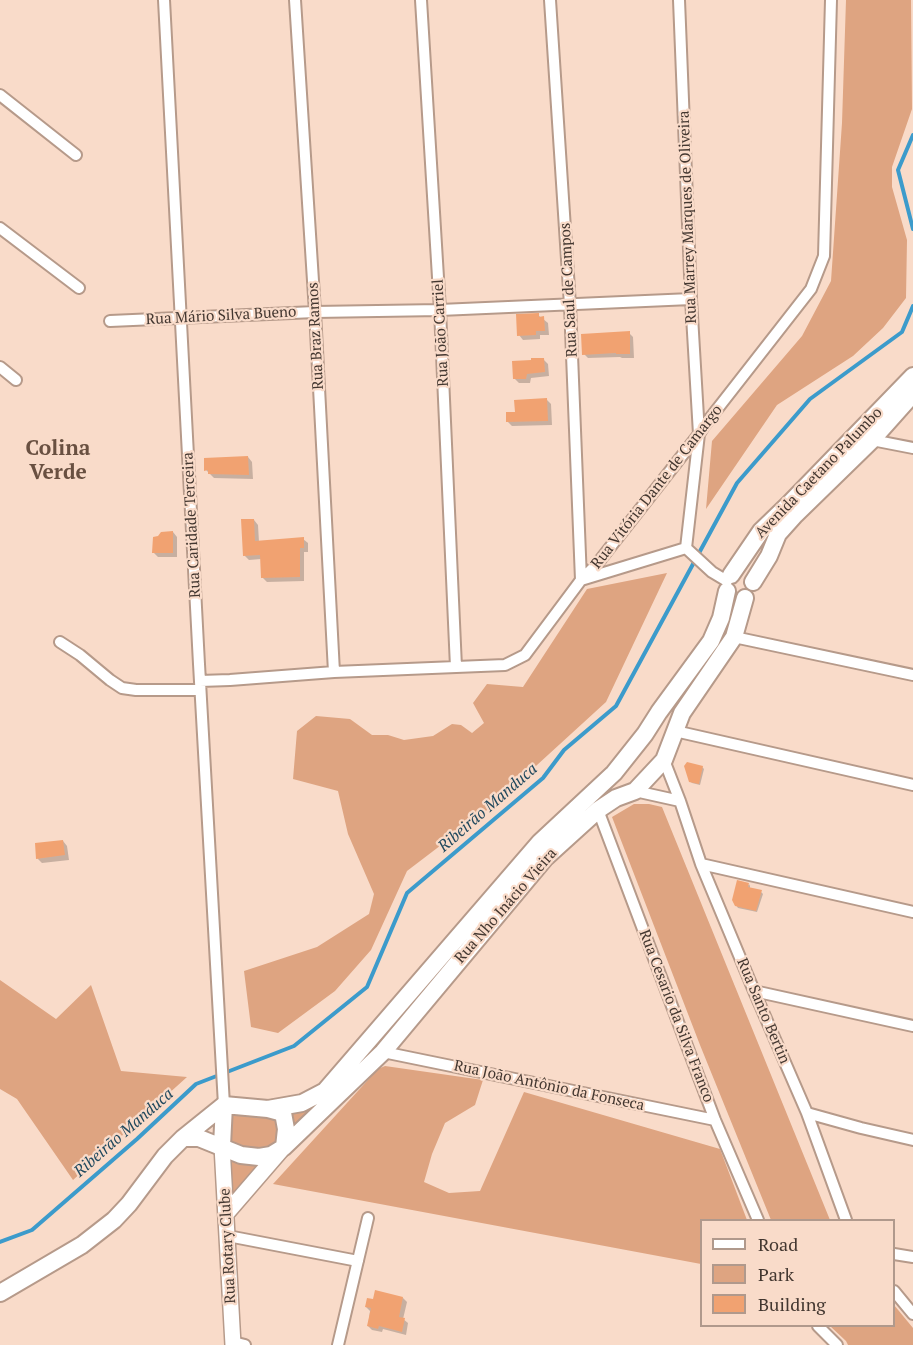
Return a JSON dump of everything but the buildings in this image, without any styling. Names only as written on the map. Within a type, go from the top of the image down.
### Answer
[{"type":"main road","name":"Avenida Caetano Palumbo","points":[[728,582],[761,531],[913,376]]},
{"type":"main road","name":"Avenida Caetano Palumbo","points":[[753,582],[769,556],[778,534],[872,440],[913,394]]},
{"type":"main road","points":[[736,572],[749,575],[753,582],[752,592],[746,598],[733,598],[728,582],[736,572]]},
{"type":"main road","name":"Rua Nho Inácio Vieira","points":[[331,1094],[540,842],[614,773],[645,734],[658,712],[711,640],[721,618],[728,582]]},
{"type":"main road","name":"Rua Nho Inácio Vieira","points":[[331,1094],[383,1052],[545,858],[598,810],[616,798],[635,791],[664,760],[682,713],[734,637],[746,598]]},
{"type":"main road","points":[[614,773],[622,784],[635,791]]},
{"type":"main road","points":[[268,1109],[302,1103],[331,1094]]},
{"type":"main road","points":[[226,1214],[331,1094]]},
{"type":"main road","points":[[0,1293],[81,1245],[114,1220],[165,1156],[183,1138],[224,1105],[268,1109],[283,1113],[286,1130],[284,1147]]},
{"type":"main road","points":[[222,1146],[224,1105]]},
{"type":"main road","points":[[183,1138],[200,1138],[241,1155],[259,1157],[271,1155],[284,1147]]},
{"type":"main road","name":"Rua Rotary Clube","points":[[222,1146],[237,1344]]},
{"type":"main road","points":[[0,1279],[39,1269]]},
{"type":"street","name":"Rua Caridade Terceira","points":[[164,0],[224,1105]]},
{"type":"street","name":"Rua Braz Ramos","points":[[295,0],[315,312],[334,672]]},
{"type":"street","name":"Rua João Carriel","points":[[421,0],[440,310],[456,667]]},
{"type":"street","name":"Rua Saul de Campos","points":[[550,0],[570,305],[581,580]]},
{"type":"street","name":"Rua Marrey Marques de Oliveira","points":[[679,0],[699,434],[690,551]]},
{"type":"street","name":"Rua Vitória Dante de Camargo","points":[[60,642],[122,688],[136,690],[200,686],[230,680],[334,672],[505,665],[525,655],[581,580],[597,564],[811,289],[824,256],[831,0]]},
{"type":"street","points":[[0,96],[76,155]]},
{"type":"street","points":[[0,228],[79,288]]},
{"type":"street","name":"Rua Mário Silva Bueno","points":[[110,321],[691,299]]},
{"type":"street","points":[[0,368],[16,380]]},
{"type":"street","points":[[872,440],[913,448]]},
{"type":"street","points":[[581,580],[690,551],[712,572],[728,582]]},
{"type":"street","points":[[734,637],[913,675]]},
{"type":"street","points":[[675,731],[913,785]]},
{"type":"street","name":"Rua Santo Bertin","points":[[664,760],[701,864],[807,1113],[845,1219]]},
{"type":"street","points":[[635,791],[680,801]]},
{"type":"street","name":"Rua Cesario da Silva Franco","points":[[598,810],[715,1120],[757,1219]]},
{"type":"street","points":[[701,864],[913,912]]},
{"type":"street","points":[[754,991],[913,1026]]},
{"type":"street","name":"Rua João Antônio da Fonseca","points":[[383,1052],[715,1120]]},
{"type":"street","points":[[807,1113],[913,1140]]},
{"type":"street","points":[[338,1345],[368,1218]]},
{"type":"street","points":[[228,1236],[358,1261]]},
{"type":"street","points":[[895,1254],[913,1257]]},
{"type":"street","points":[[895,1292],[913,1314]]},
{"type":"street","points":[[819,1327],[837,1345]]},
{"type":"green space","points":[[846,0],[911,0],[912,109],[892,167],[892,187],[907,240],[906,298],[883,328],[853,356],[777,405],[706,509],[712,441],[802,336],[831,281],[842,123]]},
{"type":"green space","points":[[667,573],[606,702],[491,807],[407,871],[371,950],[335,991],[278,1033],[251,1027],[244,971],[317,947],[369,914],[374,894],[348,834],[338,791],[293,779],[297,731],[316,716],[350,719],[372,735],[388,735],[404,740],[433,736],[452,724],[461,725],[472,733],[484,723],[473,703],[487,684],[523,687],[587,589]]},
{"type":"green space","points":[[634,804],[662,807],[830,1219],[771,1219],[700,1045],[612,817]]},
{"type":"green space","points":[[0,980],[56,1019],[91,985],[121,1071],[187,1077],[73,1180],[17,1099],[0,1089]]},
{"type":"green space","points":[[385,1066],[483,1080],[475,1105],[445,1123],[432,1154],[424,1182],[449,1193],[480,1191],[524,1092],[720,1149],[747,1219],[700,1219],[700,1264],[273,1184],[378,1069]]},
{"type":"green space","points":[[316,1105],[293,1131],[293,1119],[289,1112]]},
{"type":"green space","points":[[236,1114],[269,1114],[278,1127],[276,1144],[264,1150],[254,1151],[232,1143],[229,1131],[231,1117]]},
{"type":"green space","points":[[229,1158],[241,1164],[264,1161],[231,1195]]},
{"type":"green space","points":[[895,1306],[913,1328],[913,1345],[848,1345],[831,1327],[895,1327]]},
{"type":"waterway","name":"Ribeirão Manduca","points":[[913,135],[898,170],[913,229]]},
{"type":"waterway","name":"Ribeirão Manduca","points":[[0,1242],[32,1230],[137,1139],[196,1084],[294,1046],[367,987],[407,893],[543,778],[564,750],[616,706],[737,483],[810,399],[902,332],[913,306]]},
{"type":"district","name":"Colina Verde","points":[[58,461]]}]
